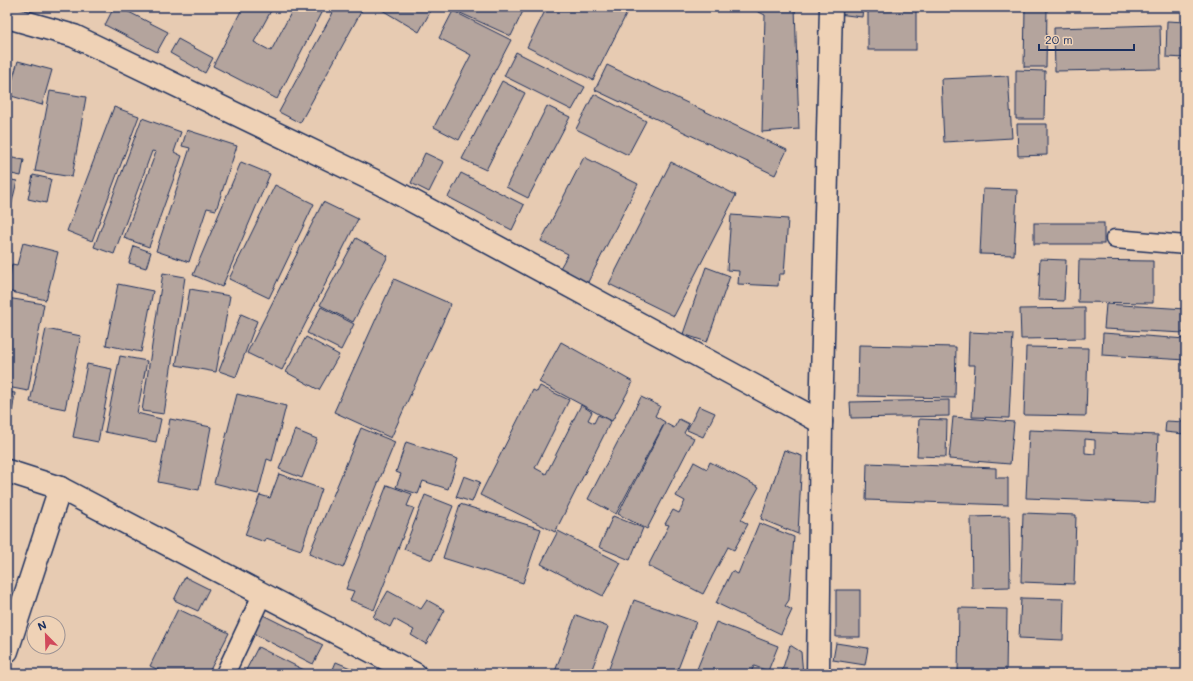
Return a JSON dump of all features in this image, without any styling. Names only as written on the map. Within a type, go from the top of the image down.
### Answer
[{"type":"street","points":[[818,674],[821,422],[831,7]]},
{"type":"street","points":[[7,17],[74,36],[332,160],[388,188],[821,422]]},
{"type":"street","points":[[7,471],[60,488],[262,595],[387,667],[415,674]]},
{"type":"street","points":[[7,651],[60,488]]},
{"type":"lane","points":[[1116,239],[1186,245]]},
{"type":"lane","points":[[225,674],[262,595]]},
{"type":"building","points":[[114,7],[119,7],[168,32],[157,52],[105,25]]},
{"type":"building","points":[[243,7],[273,7],[254,42],[271,51],[294,7],[324,7],[277,99],[213,66]]},
{"type":"building","points":[[336,7],[357,7],[362,10],[300,123],[279,112]]},
{"type":"building","points":[[377,7],[433,7],[419,32]]},
{"type":"building","points":[[458,7],[525,7],[511,36],[456,11]]},
{"type":"building","points":[[547,7],[630,7],[593,80],[527,47]]},
{"type":"building","points":[[749,7],[795,7],[799,129],[762,132],[765,15]]},
{"type":"building","points":[[838,7],[863,7],[862,17],[838,14]]},
{"type":"building","points":[[868,7],[916,7],[916,50],[868,50]]},
{"type":"building","points":[[1025,8],[1047,8],[1046,67],[1024,67]]},
{"type":"building","points":[[453,11],[511,40],[459,140],[434,127],[471,55],[439,38]]},
{"type":"building","points":[[1167,21],[1186,22],[1186,58],[1166,57]]},
{"type":"building","points":[[1160,25],[1161,69],[1055,71],[1054,28]]},
{"type":"building","points":[[178,39],[213,58],[205,73],[170,53]]},
{"type":"building","points":[[516,52],[585,87],[572,110],[504,76]]},
{"type":"building","points":[[18,61],[52,70],[42,105],[8,95]]},
{"type":"building","points":[[7,64],[9,64],[7,77]]},
{"type":"building","points":[[607,65],[787,150],[775,175],[595,90]]},
{"type":"building","points":[[1016,70],[1045,71],[1044,119],[1016,119]]},
{"type":"building","points":[[1008,76],[1012,138],[944,142],[941,79]]},
{"type":"building","points":[[502,81],[525,93],[486,170],[462,159]]},
{"type":"building","points":[[50,91],[86,97],[72,177],[35,171]]},
{"type":"building","points":[[594,94],[646,121],[628,155],[576,129]]},
{"type":"building","points":[[547,106],[570,117],[528,198],[506,187]]},
{"type":"building","points":[[114,107],[139,116],[92,241],[67,231]]},
{"type":"building","points":[[142,118],[181,132],[174,152],[182,156],[149,247],[124,238],[156,152],[152,151],[114,254],[94,247]]},
{"type":"building","points":[[1017,124],[1047,124],[1047,155],[1018,156]]},
{"type":"building","points":[[187,130],[237,146],[216,210],[207,208],[189,262],[156,251],[190,148],[182,146]]},
{"type":"building","points":[[425,153],[444,162],[429,192],[411,183]]},
{"type":"building","points":[[7,157],[24,160],[21,176],[7,173]]},
{"type":"building","points":[[584,157],[638,184],[587,284],[559,270],[568,254],[541,241]]},
{"type":"building","points":[[241,162],[270,174],[222,287],[193,275]]},
{"type":"building","points":[[671,162],[736,195],[674,316],[609,284]]},
{"type":"building","points":[[461,173],[524,205],[512,230],[448,197]]},
{"type":"building","points":[[33,175],[51,179],[46,203],[28,199]]},
{"type":"building","points":[[7,179],[17,181],[7,223]]},
{"type":"building","points":[[275,185],[314,204],[269,298],[229,279]]},
{"type":"building","points":[[983,189],[1017,190],[1014,255],[980,254]]},
{"type":"building","points":[[323,202],[358,219],[282,370],[247,353]]},
{"type":"building","points":[[731,215],[788,219],[784,274],[779,274],[778,286],[738,284],[739,271],[727,270]]},
{"type":"building","points":[[1034,223],[1104,223],[1104,244],[1034,244]]},
{"type":"building","points":[[356,238],[388,256],[353,322],[320,305]]},
{"type":"building","points":[[23,243],[58,252],[46,300],[7,291],[12,264],[17,265]]},
{"type":"building","points":[[134,246],[151,252],[146,268],[129,263]]},
{"type":"building","points":[[1040,259],[1066,260],[1064,301],[1038,300]]},
{"type":"building","points":[[1079,260],[1153,261],[1153,303],[1078,302]]},
{"type":"building","points":[[706,267],[730,276],[707,342],[683,334]]},
{"type":"building","points":[[163,273],[185,277],[164,414],[142,411]]},
{"type":"building","points":[[394,279],[451,304],[391,438],[334,412]]},
{"type":"building","points":[[118,284],[153,291],[141,352],[106,345]]},
{"type":"building","points":[[190,289],[230,296],[216,372],[176,365]]},
{"type":"building","points":[[7,298],[44,304],[28,391],[7,387]]},
{"type":"building","points":[[1106,304],[1186,309],[1184,333],[1104,329]]},
{"type":"building","points":[[321,307],[354,324],[341,350],[307,333]]},
{"type":"building","points":[[1085,308],[1085,338],[1021,339],[1020,309]]},
{"type":"building","points":[[241,314],[257,321],[236,377],[219,371]]},
{"type":"building","points":[[46,329],[81,336],[65,409],[30,402]]},
{"type":"building","points":[[969,332],[1013,334],[1009,418],[972,417],[975,365],[968,365]]},
{"type":"building","points":[[1103,333],[1186,339],[1186,360],[1102,355]]},
{"type":"building","points":[[306,337],[339,355],[319,390],[286,372]]},
{"type":"building","points":[[561,342],[633,382],[612,421],[539,382]]},
{"type":"building","points":[[859,345],[956,347],[955,398],[858,396]]},
{"type":"building","points":[[1026,347],[1088,348],[1086,416],[1024,415]]},
{"type":"building","points":[[120,356],[147,361],[137,413],[161,419],[156,442],[105,432]]},
{"type":"building","points":[[87,364],[112,369],[98,442],[73,437]]},
{"type":"building","points":[[540,386],[569,400],[535,468],[546,474],[581,405],[592,412],[588,420],[594,423],[598,415],[611,421],[555,532],[480,495],[533,390],[537,392]]},
{"type":"building","points":[[7,392],[15,393],[11,419],[7,418]]},
{"type":"building","points":[[237,394],[286,406],[272,461],[267,459],[258,494],[214,483]]},
{"type":"building","points":[[641,397],[660,406],[655,416],[665,422],[616,514],[588,499]]},
{"type":"building","points":[[949,400],[949,416],[851,418],[850,402]]},
{"type":"building","points":[[699,406],[715,413],[703,437],[687,430]]},
{"type":"building","points":[[953,417],[1014,422],[1010,464],[949,459]]},
{"type":"building","points":[[170,419],[211,427],[199,490],[158,482]]},
{"type":"building","points":[[679,419],[689,424],[684,433],[694,438],[647,529],[618,514],[665,423],[674,428]]},
{"type":"building","points":[[919,419],[947,420],[946,457],[917,456]]},
{"type":"building","points":[[1166,421],[1185,422],[1184,434],[1165,432]]},
{"type":"building","points":[[361,428],[395,442],[343,568],[309,554]]},
{"type":"building","points":[[295,430],[317,439],[302,478],[279,469]]},
{"type":"building","points":[[1029,430],[1158,435],[1155,503],[1026,498]],"holes":[[[1085,439],[1095,440],[1095,454],[1085,453]]]},
{"type":"building","points":[[406,442],[458,459],[448,489],[423,481],[418,494],[396,487],[401,474],[396,472]]},
{"type":"building","points":[[784,450],[802,456],[798,534],[761,519]]},
{"type":"building","points":[[694,462],[707,469],[710,462],[759,487],[741,520],[748,524],[734,550],[728,547],[703,594],[648,566],[669,525],[665,524],[673,510],[679,513],[685,501],[676,496]]},
{"type":"building","points":[[867,463],[996,468],[996,478],[1008,478],[1008,505],[866,500]]},
{"type":"building","points":[[279,474],[322,489],[301,550],[266,538],[265,542],[245,535],[260,495],[270,498]]},
{"type":"building","points":[[464,476],[480,482],[472,502],[456,497]]},
{"type":"building","points":[[387,485],[412,494],[407,506],[414,508],[374,610],[350,600],[354,591],[346,589]]},
{"type":"building","points":[[425,495],[453,506],[432,560],[404,549]]},
{"type":"building","points":[[460,504],[541,529],[523,583],[443,558]]},
{"type":"building","points":[[1023,513],[1076,515],[1074,584],[1021,582]]},
{"type":"building","points":[[613,516],[643,528],[630,560],[599,547]]},
{"type":"building","points":[[1009,516],[1010,587],[972,588],[971,517]]},
{"type":"building","points":[[759,523],[794,537],[789,600],[785,606],[792,610],[781,634],[716,603],[732,571],[738,574]]},
{"type":"building","points":[[558,531],[621,563],[603,596],[541,564]]},
{"type":"building","points":[[185,577],[209,589],[198,611],[174,600]]},
{"type":"building","points":[[836,590],[860,590],[860,637],[836,637]]},
{"type":"building","points":[[388,591],[421,609],[427,600],[445,610],[426,644],[411,635],[414,630],[394,619],[390,627],[373,617]]},
{"type":"building","points":[[1021,598],[1064,599],[1063,640],[1019,638]]},
{"type":"building","points":[[634,600],[696,622],[676,674],[607,674]]},
{"type":"building","points":[[959,608],[1007,609],[1006,674],[958,674]]},
{"type":"building","points":[[178,609],[229,633],[208,674],[167,674],[150,666]]},
{"type":"building","points":[[263,615],[323,645],[313,664],[254,634]]},
{"type":"building","points":[[576,615],[608,627],[590,674],[554,674]]},
{"type":"building","points":[[716,622],[778,646],[768,671],[754,666],[751,672],[756,674],[695,674]]},
{"type":"building","points":[[836,643],[868,648],[865,665],[833,660]]},
{"type":"building","points":[[790,645],[801,652],[803,674],[781,674]]},
{"type":"building","points":[[258,647],[306,671],[304,674],[244,674]]},
{"type":"building","points":[[336,662],[365,674],[331,674]]},
{"type":"building","points":[[501,670],[509,674],[499,674]]}]
